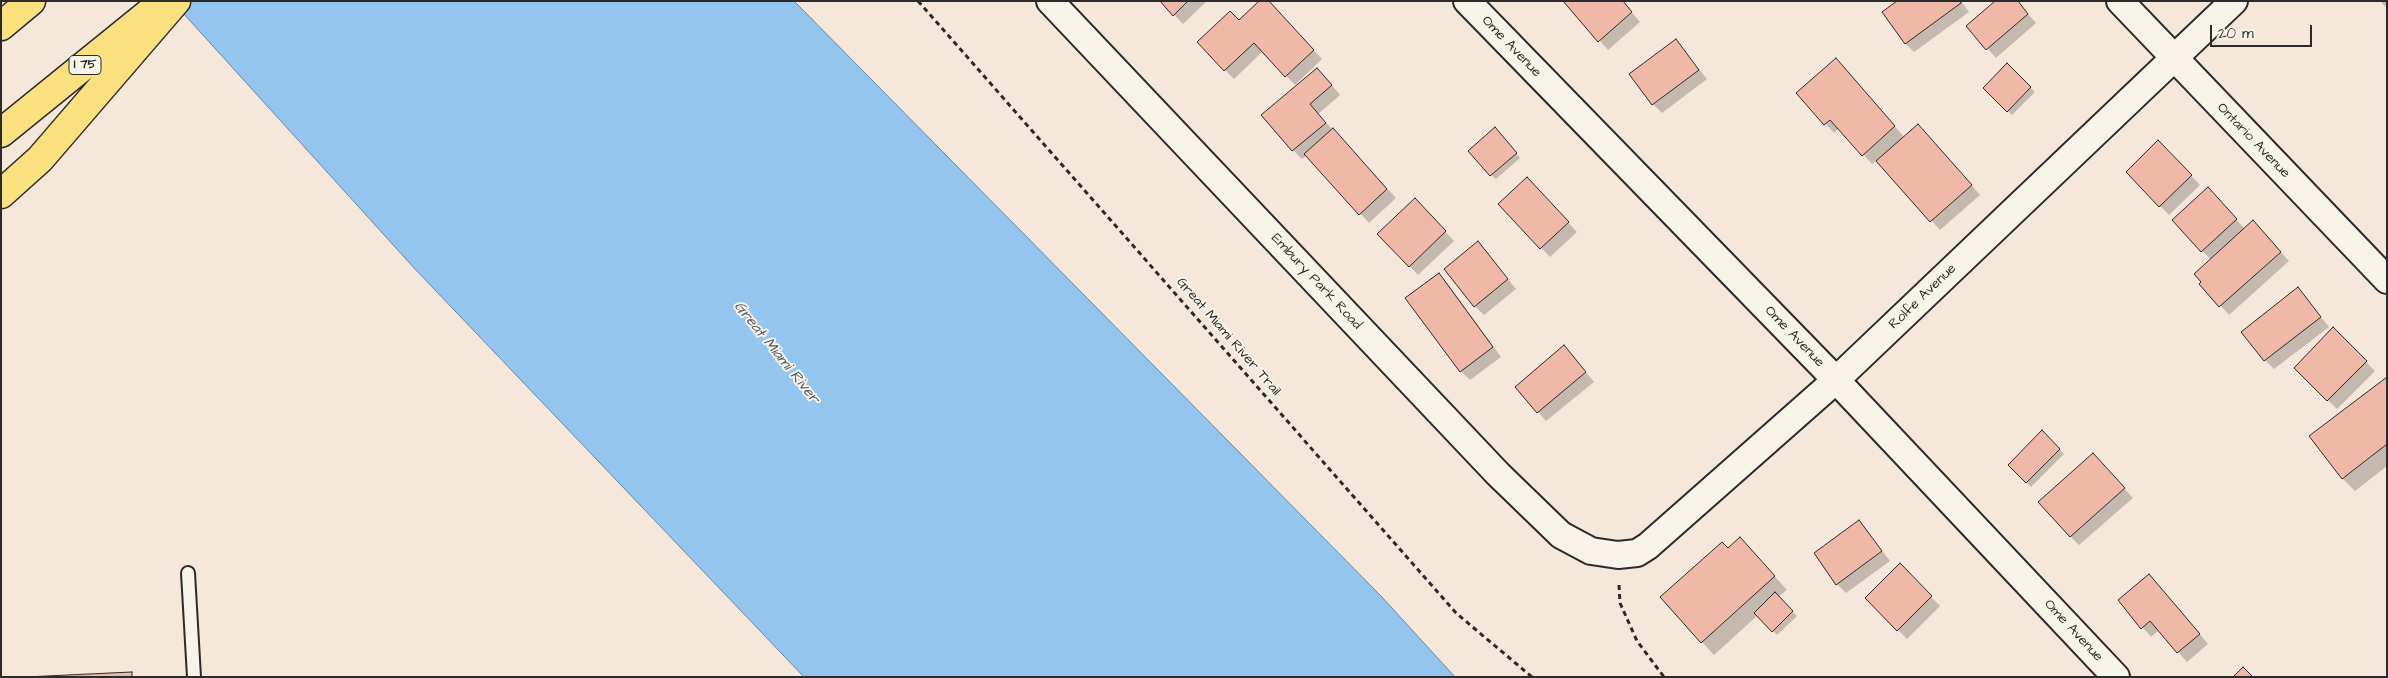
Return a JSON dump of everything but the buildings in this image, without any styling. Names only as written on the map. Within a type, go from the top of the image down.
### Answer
[{"type":"highway","points":[[1,26],[31,1]]},
{"type":"highway","name":"I 75","points":[[4,131],[164,1]]},
{"type":"highway","points":[[1,194],[40,158],[176,1]]},
{"type":"street","name":"Embury Park Road","points":[[1050,1],[1498,474],[1561,536],[1591,551]]},
{"type":"street","name":"Ome Avenue","points":[[1467,1],[1836,380],[2116,677]]},
{"type":"street","name":"Ontario Avenue","points":[[2120,1],[2387,280]]},
{"type":"street","name":"Rolfe Avenue","points":[[1591,551],[1618,555],[1636,553],[1648,546],[1836,380],[2234,1]]},
{"type":"lane","points":[[188,573],[194,677]]},
{"type":"path","name":"Great Miami River Trail","points":[[918,1],[1456,614],[1532,677]]},
{"type":"path","points":[[1618,555],[1620,603],[1636,641],[1664,677]]},
{"type":"water","name":"Great Miami River","points":[[172,1],[794,1],[1381,596],[1455,677],[804,677],[415,269]]}]
